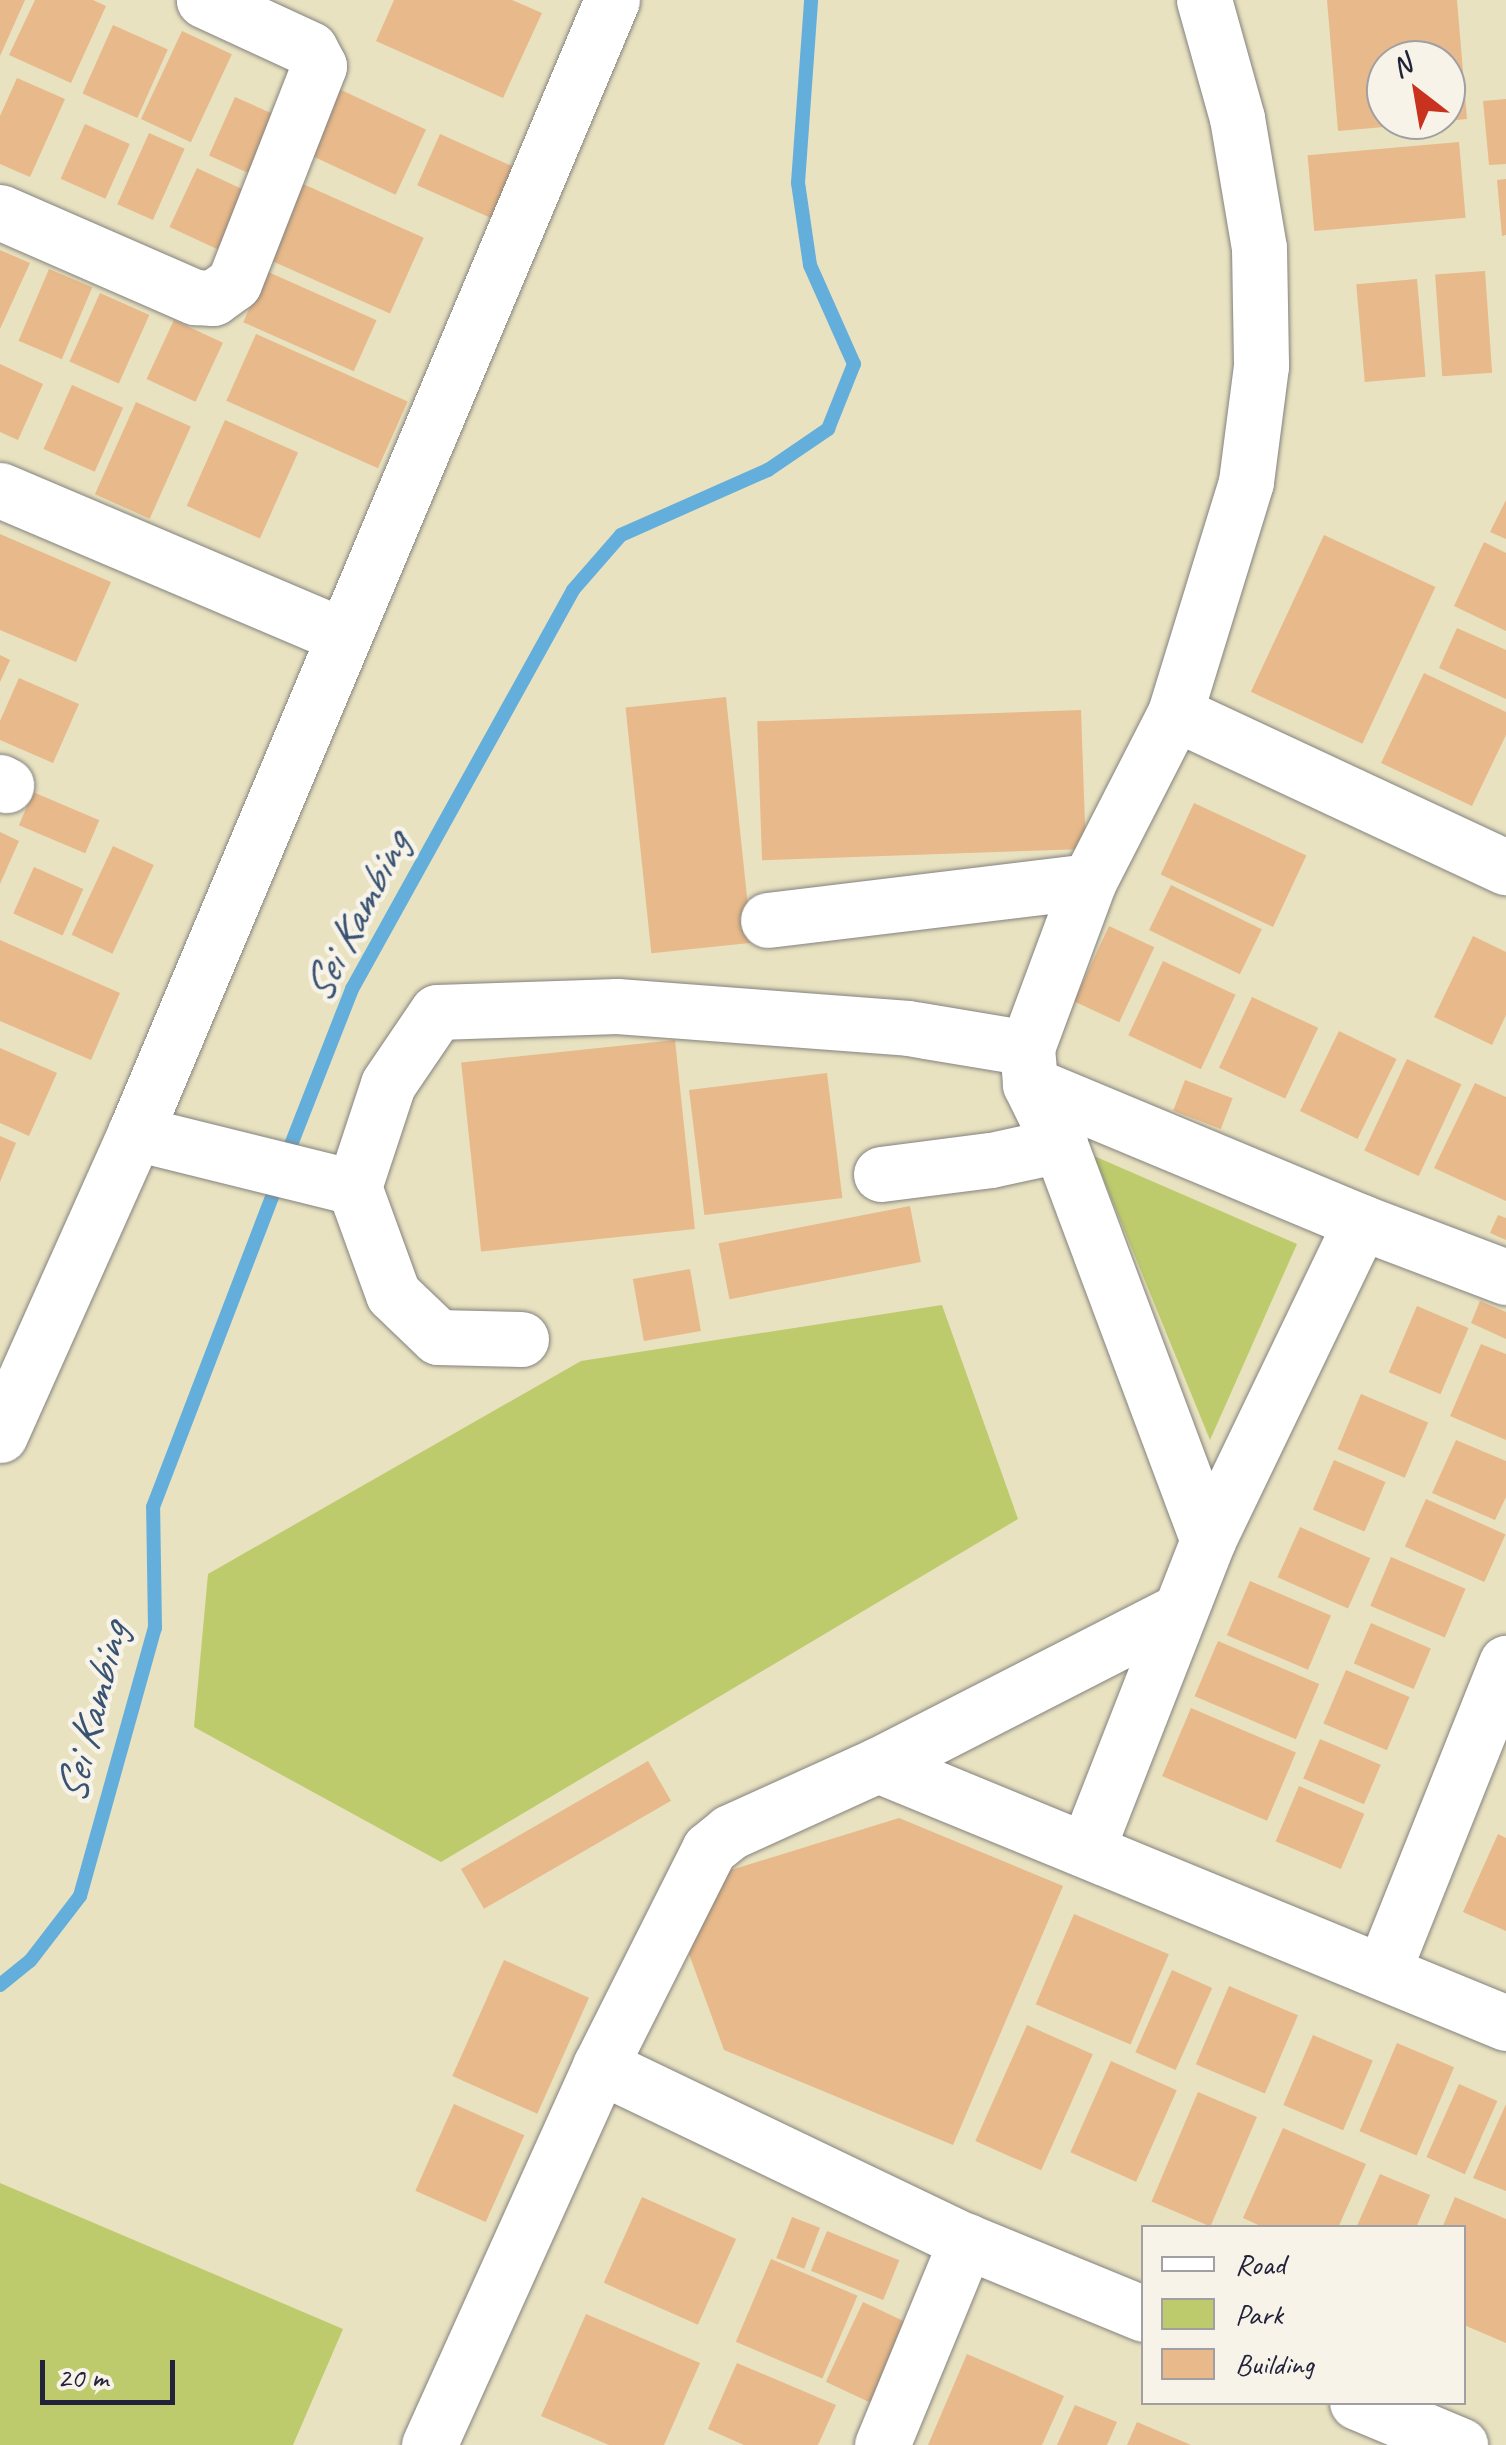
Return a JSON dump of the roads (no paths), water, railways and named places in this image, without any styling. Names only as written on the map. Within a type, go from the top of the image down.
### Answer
[{"type":"street","points":[[0,212],[195,297],[213,298],[234,283],[319,66],[310,49],[204,0]]},
{"type":"street","points":[[0,1434],[136,1133],[341,635],[612,0]]},
{"type":"street","points":[[1204,0],[1236,118],[1259,248],[1261,366],[1246,482],[1175,713],[1089,880],[1029,1066],[1208,1540]]},
{"type":"street","points":[[0,490],[341,635]]},
{"type":"street","points":[[1175,713],[1505,865]]},
{"type":"street","points":[[768,920],[1089,880]]},
{"type":"street","points":[[340,1184],[388,1084],[438,1012],[617,1006],[908,1028],[1029,1066],[1361,1222],[1506,1277]]},
{"type":"street","points":[[136,1133],[340,1184]]},
{"type":"street","points":[[881,1174],[991,1160],[1060,1144]]},
{"type":"street","points":[[340,1184],[393,1294],[438,1337],[521,1339]]},
{"type":"street","points":[[1087,1850],[1208,1540],[1361,1222]]},
{"type":"street","points":[[428,2445],[600,2066],[709,1849],[730,1832],[878,1764],[1178,1611]]},
{"type":"street","points":[[1383,1970],[1506,1663]]},
{"type":"street","points":[[878,1764],[1506,2023]]},
{"type":"street","points":[[600,2066],[966,2241],[1141,2313]]},
{"type":"street","points":[[882,2445],[966,2241]]},
{"type":"street","points":[[1364,2405],[1460,2445]]},
{"type":"waterway","name":"Sei Kambing","points":[[285,1160],[352,989],[573,590],[621,535],[768,470],[828,429],[854,364],[810,265],[798,183],[811,0]]},
{"type":"waterway","name":"Sei Kambing","points":[[0,1985],[30,1961],[80,1896],[155,1628],[153,1507],[278,1181]]}]
